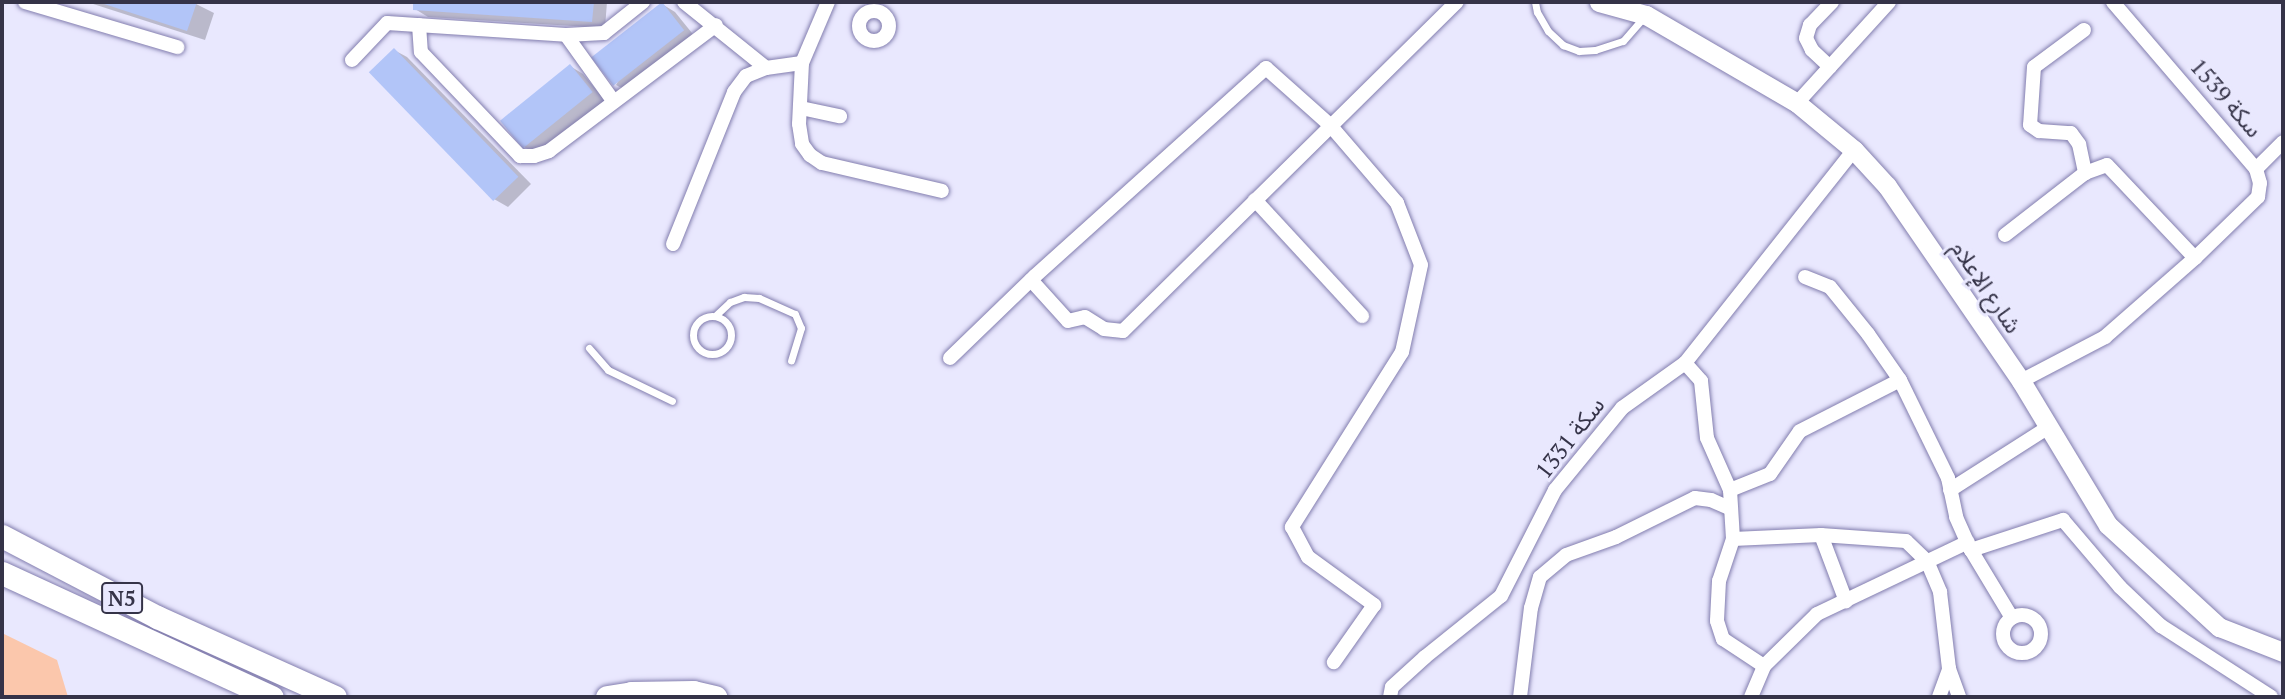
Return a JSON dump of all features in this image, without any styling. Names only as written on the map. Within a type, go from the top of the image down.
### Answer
[{"type":"highway","name":"N5","points":[[2,536],[245,658],[335,697]]},
{"type":"highway","name":"N5","points":[[2,573],[272,697]]},
{"type":"highway","points":[[607,697],[631,693],[692,692],[715,697]]},
{"type":"main road","name":"شارع الإعلام","points":[[1600,2],[1645,8],[1797,103],[1854,150],[1887,186],[2021,381],[2108,525],[2218,627],[2283,652]]},
{"type":"street","points":[[25,2],[177,47]]},
{"type":"street","points":[[352,60],[387,23],[566,35],[604,33],[643,2]]},
{"type":"street","points":[[684,2],[766,68]]},
{"type":"street","points":[[828,2],[802,63],[802,144],[810,155],[822,163],[943,191]]},
{"type":"street","points":[[1031,280],[1068,321],[1086,317],[1104,329],[1123,331],[1329,125],[1458,2]]},
{"type":"street","points":[[1830,66],[1812,50],[1806,38],[1810,25],[1832,2]]},
{"type":"street","points":[[1797,103],[1889,2]]},
{"type":"street","name":"سكة 1539","points":[[2021,381],[2105,337],[2195,258],[2258,197],[2260,183],[2256,169],[2113,2]]},
{"type":"street","points":[[419,25],[421,52],[520,156],[534,156],[550,151],[716,26]]},
{"type":"street","points":[[2084,30],[2034,67],[2030,125],[2039,131],[2071,133],[2079,144],[2085,173]]},
{"type":"street","points":[[566,35],[614,102]]},
{"type":"street","points":[[673,244],[734,92],[746,76],[766,68],[802,63]]},
{"type":"street","points":[[950,358],[1031,280],[1266,68],[1329,125],[1397,203],[1421,265],[1402,352],[1292,527],[1308,557],[1374,605],[1334,662]]},
{"type":"street","points":[[801,108],[840,116]]},
{"type":"street","points":[[2256,169],[2283,142]]},
{"type":"street","name":"سكة 1331","points":[[1390,697],[1392,687],[1501,596],[1555,490],[1622,408],[1685,363],[1854,150]]},
{"type":"street","points":[[2005,235],[2085,173],[2099,165],[2107,165],[2195,258]]},
{"type":"street","points":[[1255,200],[1362,316]]},
{"type":"street","points":[[1805,277],[1829,287],[1900,380],[1948,478],[1956,517],[2012,618]]},
{"type":"street","points":[[1685,363],[1702,381],[1707,438],[1730,490],[1733,539],[1719,581],[1717,621],[1723,639],[1764,666]]},
{"type":"street","points":[[1730,490],[1770,474],[1800,431],[1900,380]]},
{"type":"street","points":[[1950,490],[2047,428]]},
{"type":"street","points":[[1520,697],[1531,608],[1540,577],[1566,555],[1616,537],[1695,498],[1711,500],[1731,509]]},
{"type":"street","points":[[1751,697],[1764,666],[1817,614],[1927,561],[2063,520],[2120,587],[2161,626],[2271,697]]},
{"type":"street","points":[[1733,539],[1821,535],[1906,541],[1927,561],[1940,592],[1949,669],[1959,697]]},
{"type":"street","points":[[1821,535],[1846,601]]},
{"type":"street","points":[[1939,697],[1949,669]]},
{"type":"lane","points":[[1535,2],[1537,12],[1548,32],[1563,45],[1579,51],[1595,50],[1623,41],[1645,8]]},
{"type":"lane","points":[[716,315],[728,323],[730,339],[722,352],[708,355],[696,346],[694,331],[702,318],[716,315],[730,302],[744,297],[759,298],[795,314],[801,328],[790,361]]},
{"type":"lane","points":[[590,348],[608,370],[672,401]]},
{"type":"shaded area","points":[[2,633],[57,660],[68,697],[2,697]]},
{"type":"building","points":[[98,2],[197,2],[187,31]]},
{"type":"building","points":[[413,2],[594,2],[592,22],[413,10]]},
{"type":"building","points":[[662,2],[684,30],[613,86],[591,57]]},
{"type":"building","points":[[394,48],[518,177],[493,201],[369,72]]},
{"type":"building","points":[[570,64],[593,92],[523,149],[500,121]]}]
